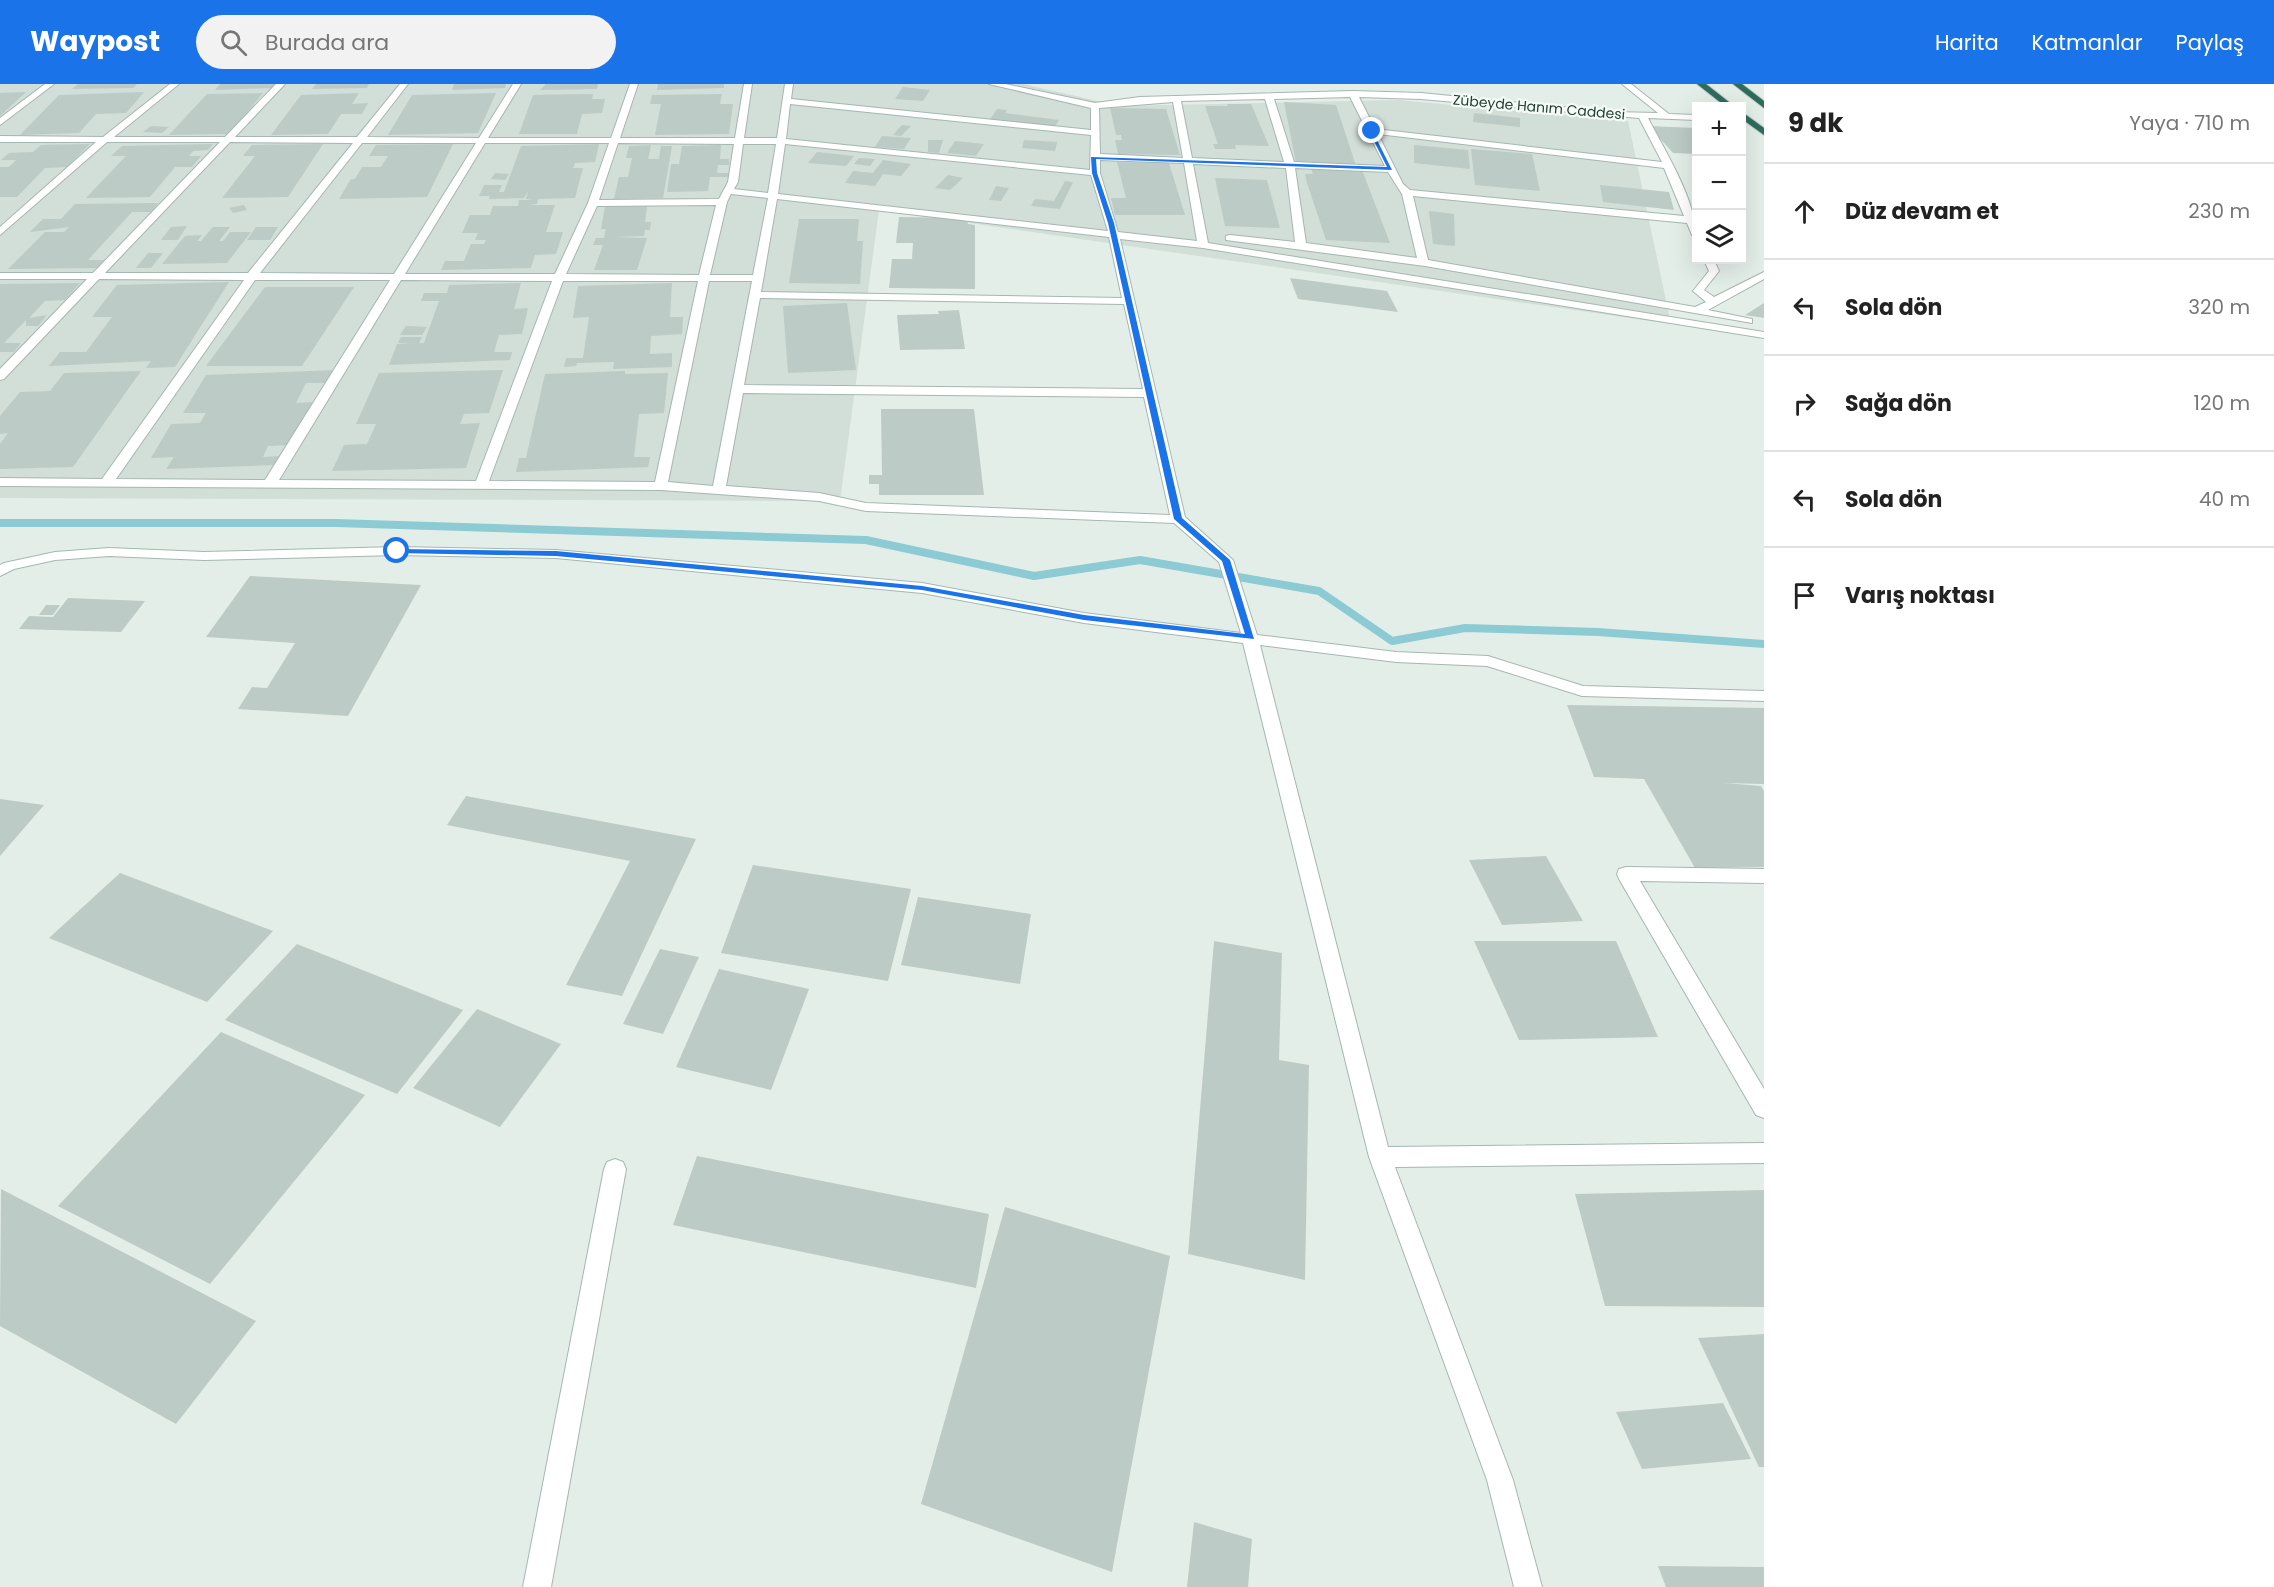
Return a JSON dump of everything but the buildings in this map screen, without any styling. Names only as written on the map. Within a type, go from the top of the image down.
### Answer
[{"type":"highway","points":[[1701,84],[1725,102]]},
{"type":"highway","points":[[1737,84],[1764,105]]},
{"type":"highway","points":[[1746,120],[1764,132]]},
{"type":"street","points":[[0,122],[50,84]]},
{"type":"street","points":[[0,232],[105,139],[175,84]]},
{"type":"street","points":[[0,376],[281,84]]},
{"type":"street","points":[[106,483],[252,276],[358,139],[404,84]]},
{"type":"street","points":[[270,483],[517,84]]},
{"type":"street","points":[[482,483],[559,277],[593,203],[634,84]]},
{"type":"street","points":[[661,486],[704,278],[728,192],[748,84]]},
{"type":"street","points":[[719,490],[759,278],[789,84]]},
{"type":"street","name":"Zübeyde Hanım Caddesi","points":[[993,84],[1095,106],[1140,100],[1353,94],[1421,96],[1642,115],[1692,117]]},
{"type":"street","points":[[1292,84],[1305,95]]},
{"type":"street","points":[[1626,84],[1666,116]]},
{"type":"street","points":[[1353,94],[1391,169],[1407,194],[1423,263]]},
{"type":"street","points":[[1269,98],[1290,165],[1301,245]]},
{"type":"street","points":[[1177,100],[1202,240]]},
{"type":"street","points":[[787,101],[1095,133]]},
{"type":"street","points":[[1095,106],[1093,157],[1095,173],[1112,228],[1178,519],[1226,560],[1243,610],[1380,1157],[1500,1480],[1528,1587]]},
{"type":"street","points":[[1642,115],[1668,166],[1692,224]]},
{"type":"street","points":[[1372,131],[1668,166]]},
{"type":"street","points":[[0,139],[781,141],[1095,173]]},
{"type":"street","points":[[1093,157],[1391,169]]},
{"type":"street","points":[[593,203],[774,190],[1112,228],[1202,240],[1764,336]]},
{"type":"street","points":[[1407,194],[1690,220]]},
{"type":"street","points":[[1202,240],[1301,245],[1423,263],[1764,324]]},
{"type":"street","points":[[1711,264],[1714,271],[1698,291],[1713,302]]},
{"type":"street","points":[[1697,311],[1764,275]]},
{"type":"street","points":[[0,276],[759,278]]},
{"type":"street","points":[[754,295],[1127,301]]},
{"type":"street","points":[[737,388],[1148,393]]},
{"type":"street","points":[[0,482],[482,483],[661,486],[819,498],[866,507],[1178,519]]},
{"type":"street","points":[[0,572],[9,566],[55,556],[109,552],[204,556],[397,551],[556,554],[922,588],[1084,618],[1251,637],[1396,657],[1488,661],[1582,691],[1764,696]]},
{"type":"street","points":[[1764,876],[1626,874],[1764,1108]]},
{"type":"street","points":[[1380,1157],[1764,1153]]},
{"type":"street","points":[[537,1587],[615,1169]]},
{"type":"shaded area","points":[[0,84],[1023,84],[1120,106],[1398,100],[1628,121],[1671,324],[879,210],[840,501],[0,498]]},
{"type":"waterway","points":[[0,523],[336,523],[866,540],[1034,576],[1140,560],[1319,591],[1392,641],[1465,628],[1598,632],[1764,644]]},
{"type":"route","points":[[397,551],[556,554],[922,588],[1084,618],[1251,637],[1226,560],[1178,519],[1111,223],[1095,173],[1093,157],[1391,169],[1372,131]]}]
